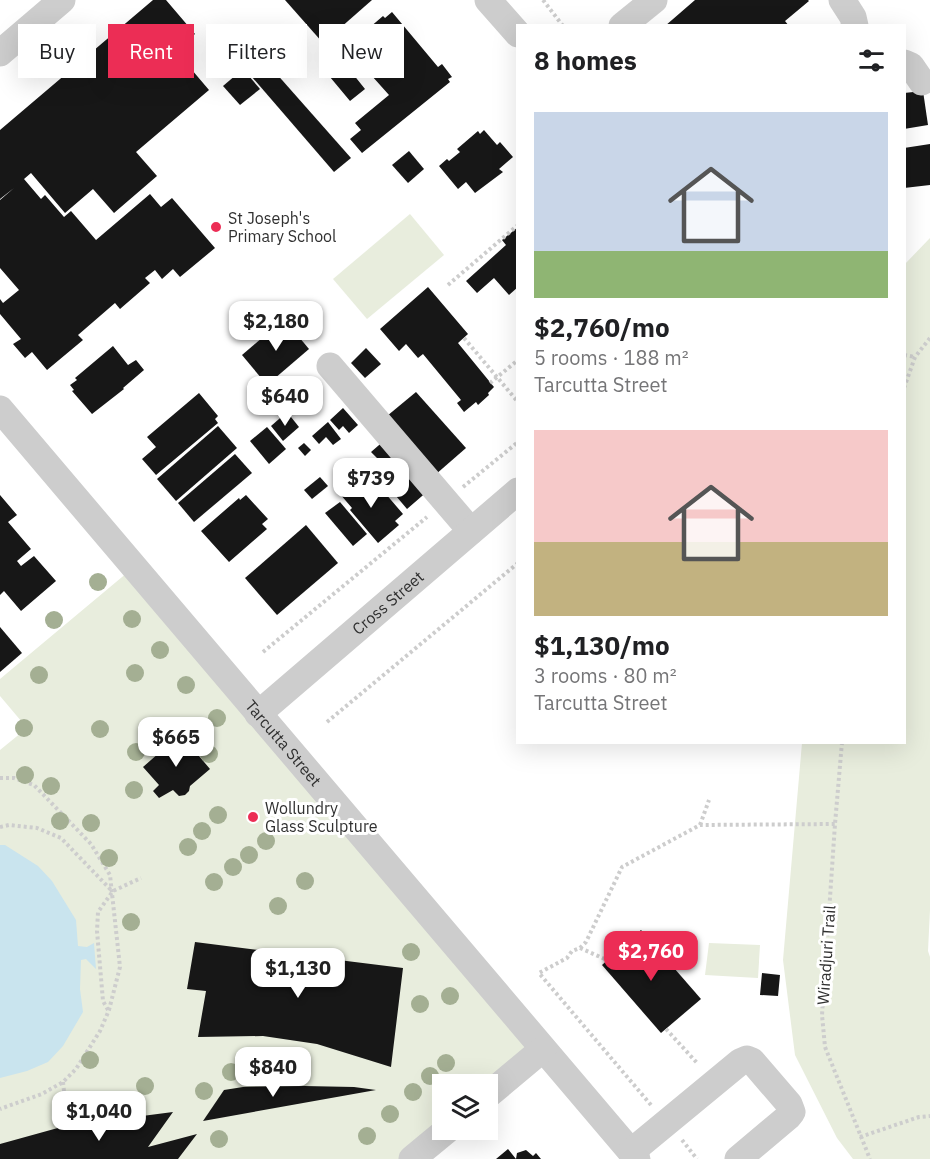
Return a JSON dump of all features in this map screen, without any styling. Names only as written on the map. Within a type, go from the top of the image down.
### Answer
[{"type":"street","points":[[0,53],[62,0]]},
{"type":"street","points":[[488,0],[516,32]]},
{"type":"street","points":[[624,24],[654,0]]},
{"type":"street","points":[[842,0],[854,24]]},
{"type":"street","points":[[330,366],[471,531]]},
{"type":"street","name":"Tarcutta Street","points":[[0,409],[634,1155]]},
{"type":"street","name":"Cross Street","points":[[258,714],[516,493]]},
{"type":"street","points":[[498,1087],[543,1049]]},
{"type":"street","points":[[634,1155],[667,1122],[740,1062],[750,1060],[792,1107],[792,1112],[738,1159]]},
{"type":"street","points":[[411,1159],[435,1140]]},
{"type":"path","points":[[543,0],[561,24]]},
{"type":"path","points":[[448,285],[516,227]]},
{"type":"path","points":[[464,338],[516,400]]},
{"type":"path","points":[[906,382],[915,357],[930,339]]},
{"type":"path","points":[[906,355],[915,357]]},
{"type":"path","points":[[490,383],[516,362]]},
{"type":"path","points":[[263,652],[516,444]]},
{"type":"path","points":[[327,722],[516,565]]},
{"type":"path","name":"Wiradjuri Trail","points":[[842,744],[834,824],[822,1023],[825,1047],[870,1159]]},
{"type":"path","points":[[0,778],[14,778],[34,785],[91,844],[111,875],[120,967],[109,1010],[100,1032],[76,1069],[63,1082],[42,1094],[0,1109]]},
{"type":"path","points":[[700,825],[709,800]]},
{"type":"path","points":[[697,1159],[539,973],[567,958],[572,951],[580,948],[586,942],[622,867],[700,825],[834,824]]},
{"type":"path","points":[[0,827],[9,825],[37,828],[61,838],[113,891]]},
{"type":"path","points":[[109,1010],[104,1001],[97,931],[98,912],[113,891],[141,878]]},
{"type":"path","points":[[580,948],[607,960]]},
{"type":"path","points":[[666,1029],[715,1083]]},
{"type":"path","points":[[63,1082],[65,1100],[61,1115],[90,1116]]},
{"type":"path","points":[[860,1137],[919,1117],[930,1116]]},
{"type":"green space","points":[[410,214],[444,255],[367,319],[333,279]]},
{"type":"green space","points":[[930,238],[930,910],[928,951],[930,957],[930,1159],[853,1159],[837,1138],[795,1055],[783,960],[802,744],[906,744],[906,263]]},
{"type":"green space","points":[[134,567],[543,1049],[498,1078],[498,1074],[432,1074],[432,1140],[412,1159],[0,1159],[0,750],[27,728],[0,696],[0,679]]},
{"type":"green space","points":[[709,943],[760,945],[758,978],[705,975]]},
{"type":"water","points":[[0,845],[5,845],[38,866],[52,881],[76,920],[78,946],[87,947],[94,943],[96,969],[86,959],[81,960],[80,989],[83,1012],[63,1046],[48,1062],[27,1071],[0,1078]]},
{"type":"building","points":[[153,0],[166,0],[186,24],[125,24]]},
{"type":"building","points":[[285,0],[372,0],[345,24],[319,24],[319,38]]},
{"type":"building","points":[[695,0],[809,1],[785,21],[787,24],[667,24]]},
{"type":"building","points":[[392,12],[402,24],[374,24],[383,16],[385,18]]},
{"type":"building","points":[[404,26],[438,67],[442,64],[452,77],[448,79],[450,82],[362,153],[350,139],[361,130],[355,123],[389,95],[374,78],[404,78]]},
{"type":"building","points":[[108,38],[108,78],[194,78],[194,72],[209,90],[136,152],[157,176],[114,213],[93,189],[65,213],[31,173],[24,179],[41,199],[45,195],[64,217],[71,211],[96,240],[150,194],[161,207],[172,198],[215,248],[180,277],[173,269],[162,279],[155,270],[145,278],[150,283],[120,309],[115,303],[78,335],[83,340],[47,370],[32,352],[25,358],[13,344],[21,339],[0,314],[0,299],[3,303],[19,290],[0,268],[0,200],[14,188],[0,199],[0,130],[61,78],[96,78],[96,48]]},
{"type":"building","points":[[232,78],[251,78],[260,89],[240,105],[223,86]]},
{"type":"building","points":[[253,78],[280,78],[351,158],[334,172]]},
{"type":"building","points":[[331,78],[356,78],[365,89],[350,101]]},
{"type":"building","points":[[923,91],[928,125],[906,129],[906,93]]},
{"type":"building","points":[[484,130],[497,145],[500,142],[513,157],[499,169],[503,172],[475,193],[466,182],[458,189],[439,166],[460,152],[457,149],[478,131],[480,134]]},
{"type":"building","points":[[930,144],[930,185],[906,188],[906,148]]},
{"type":"building","points":[[409,151],[424,169],[408,183],[392,165]]},
{"type":"building","points":[[516,229],[516,289],[509,295],[494,278],[477,293],[466,281],[506,245],[502,240]]},
{"type":"building","points":[[428,287],[468,334],[458,343],[494,387],[478,405],[476,402],[464,412],[457,403],[461,400],[423,354],[418,358],[406,344],[399,351],[380,329]]},
{"type":"building","points":[[284,319],[309,349],[267,385],[242,355]]},
{"type":"building","points":[[113,346],[128,365],[136,360],[144,370],[92,414],[72,391],[74,390],[70,385],[77,380],[75,378]]},
{"type":"building","points":[[366,348],[381,364],[365,378],[351,363]]},
{"type":"building","points":[[416,392],[466,448],[435,475],[387,416]]},
{"type":"building","points":[[199,393],[218,416],[215,419],[218,423],[156,475],[142,459],[156,447],[147,437]]},
{"type":"building","points":[[343,408],[358,425],[349,433],[343,426],[339,430],[330,420]]},
{"type":"building","points":[[287,412],[299,427],[283,441],[271,426]]},
{"type":"building","points":[[328,422],[341,439],[333,445],[326,437],[319,444],[312,436]]},
{"type":"building","points":[[218,426],[237,448],[176,501],[157,479]]},
{"type":"building","points":[[267,427],[286,449],[269,464],[250,441]]},
{"type":"building","points":[[386,439],[429,490],[407,509],[380,477],[376,480],[366,468],[377,458],[371,452]]},
{"type":"building","points":[[304,443],[311,450],[305,456],[298,448]]},
{"type":"building","points":[[235,454],[252,473],[194,522],[178,503]]},
{"type":"building","points":[[320,477],[328,486],[312,499],[304,490]]},
{"type":"building","points":[[345,478],[357,493],[365,486],[371,492],[379,486],[403,514],[395,521],[399,525],[378,543],[334,487]]},
{"type":"building","points":[[0,495],[17,515],[8,522],[31,549],[17,561],[21,566],[34,556],[56,581],[21,611],[4,591],[0,595]]},
{"type":"building","points":[[246,495],[268,519],[262,524],[267,529],[229,562],[201,531],[239,498],[240,500]]},
{"type":"building","points":[[340,502],[367,534],[353,546],[325,513]]},
{"type":"building","points":[[306,525],[338,563],[277,615],[245,578]]},
{"type":"building","points":[[0,627],[22,653],[0,672]]},
{"type":"building","points":[[182,736],[210,769],[190,786],[185,795],[179,796],[173,790],[159,798],[153,791],[159,785],[143,767],[175,739],[177,741]]},
{"type":"building","points":[[641,930],[701,999],[661,1033],[602,965]]},
{"type":"building","points":[[195,942],[403,968],[391,1067],[317,1044],[263,1036],[198,1037],[206,991],[187,989]]},
{"type":"building","points":[[762,973],[780,975],[778,996],[760,995]]},
{"type":"building","points":[[304,1086],[376,1090],[203,1121],[224,1090],[243,1087]]},
{"type":"building","points":[[173,1112],[148,1147],[197,1134],[178,1159],[0,1159],[0,1144],[65,1126]]},
{"type":"building","points":[[508,1149],[516,1159],[496,1159]]},
{"type":"building","points":[[526,1150],[533,1156],[536,1153],[541,1159],[516,1159],[517,1153]]},
{"type":"place","name":"St Joseph's Primary School","points":[[216,227]]},
{"type":"place","name":"Wollundry Glass Sculpture","points":[[253,817]]}]
